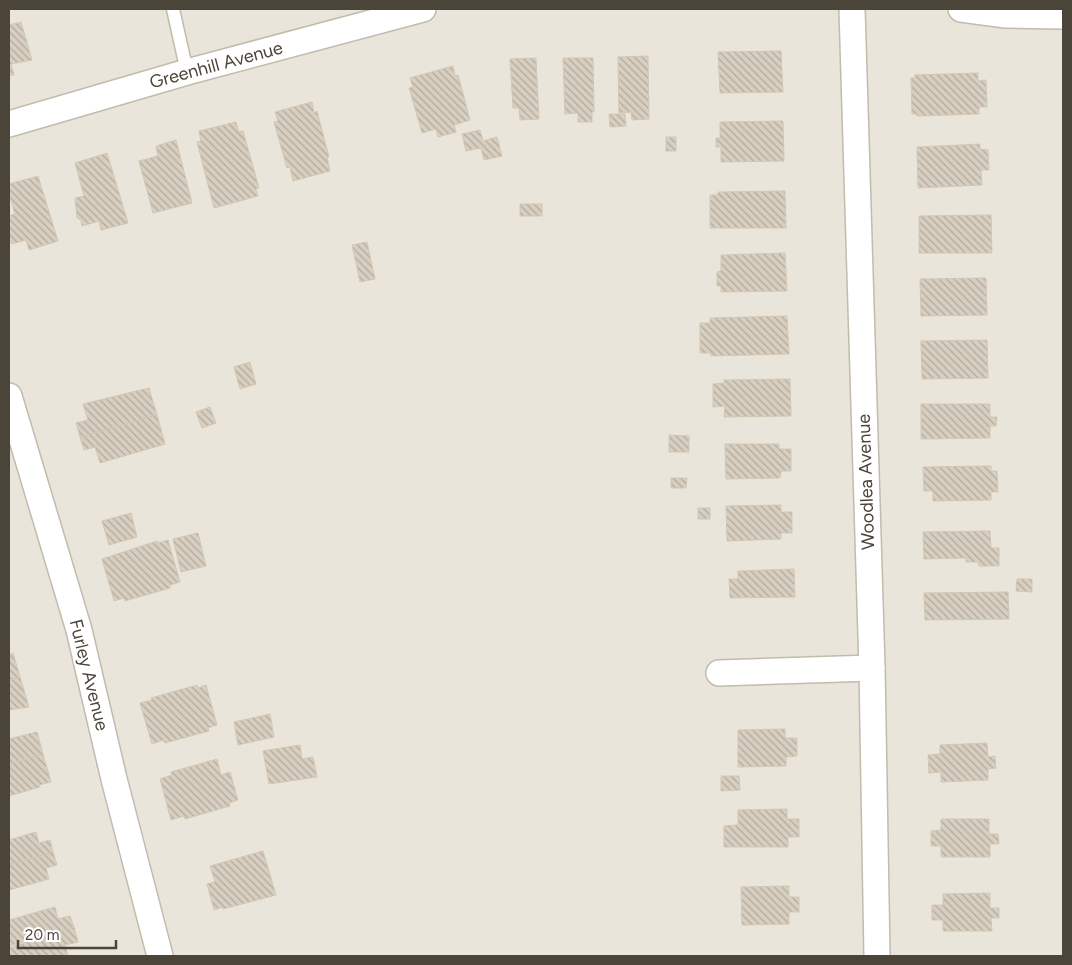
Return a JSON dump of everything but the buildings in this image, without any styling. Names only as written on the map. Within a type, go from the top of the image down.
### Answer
[{"type":"street","name":"Greenhill Avenue","points":[[9,124],[187,72],[423,9]]},
{"type":"street","name":"Woodlea Avenue","points":[[852,9],[872,668],[877,956]]},
{"type":"street","points":[[961,9],[1006,15],[1063,16]]},
{"type":"street","name":"Furley Avenue","points":[[9,396],[79,630],[114,779],[160,956]]},
{"type":"street","points":[[719,673],[872,668]]},
{"type":"lane","points":[[173,9],[187,72]]},
{"type":"shaded area","points":[[9,9],[1063,9],[1063,956],[9,956]]}]
